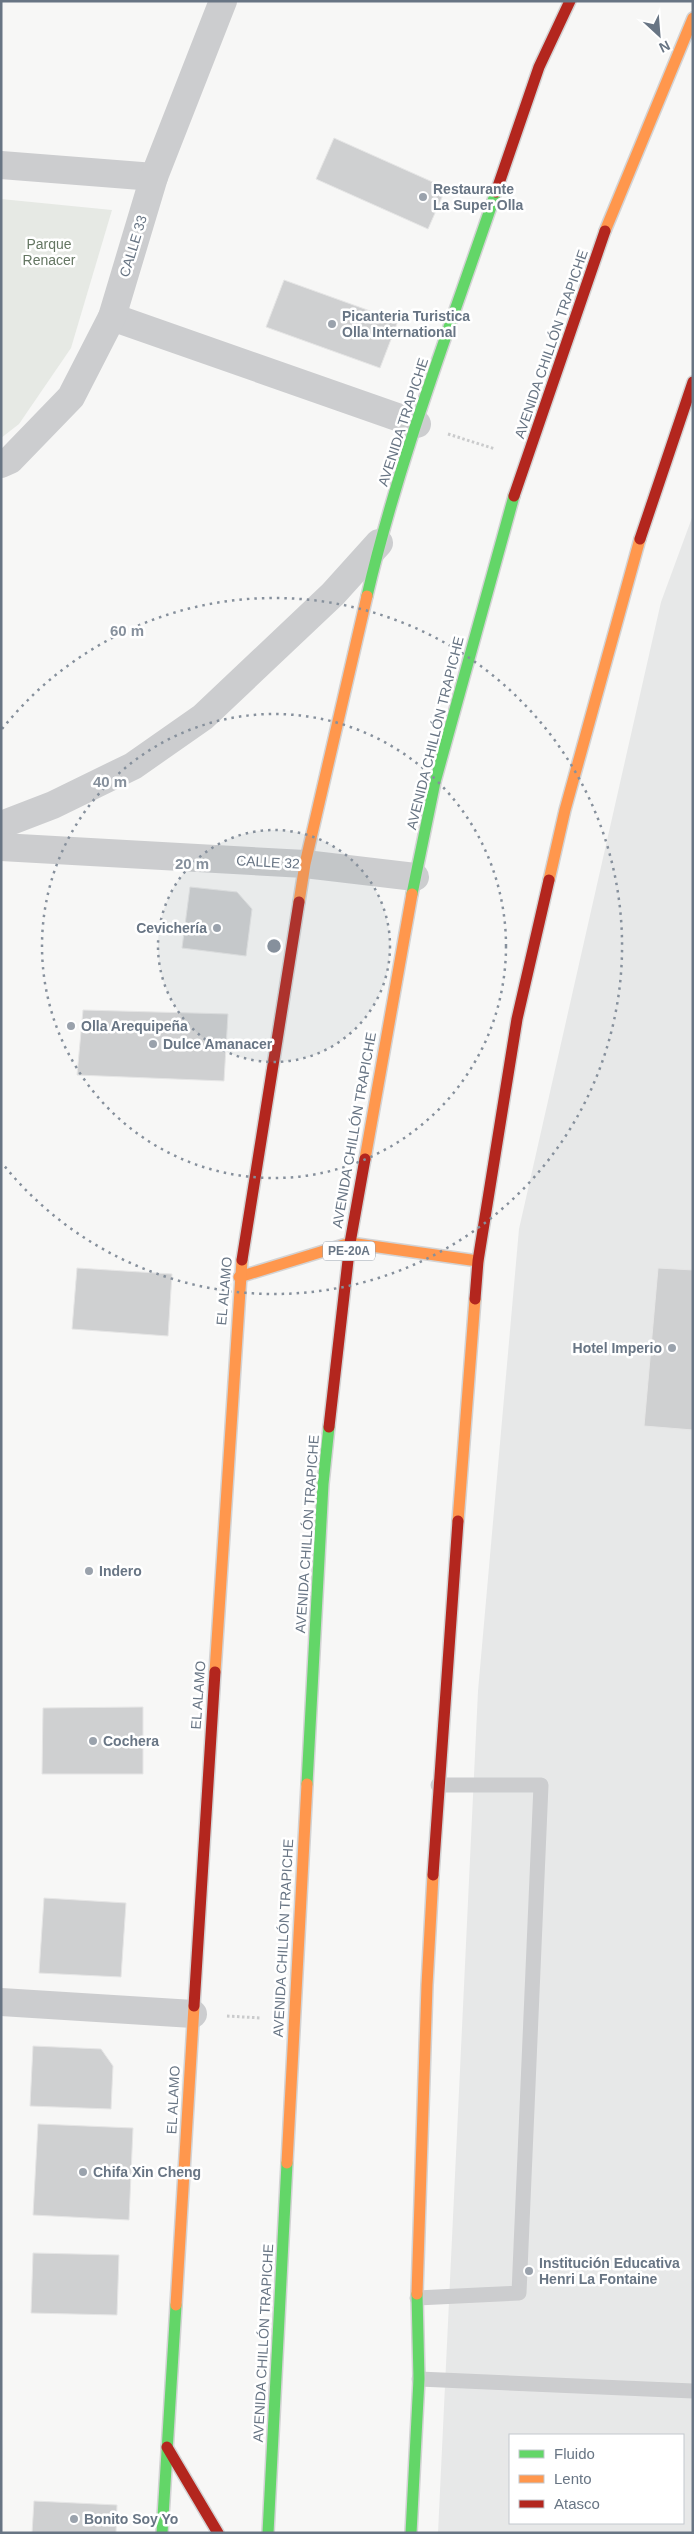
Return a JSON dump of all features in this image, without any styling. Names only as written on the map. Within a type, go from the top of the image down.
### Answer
[{"type":"main road","name":"AVENIDA TRAPICHE","points":[[305,864],[379,544],[417,424],[539,68],[570,1]]},
{"type":"main road","name":"AVENIDA CHILLÓN TRAPICHE","points":[[268,2533],[323,1484],[350,1242],[414,877],[437,772],[512,501],[610,218],[693,18]]},
{"type":"main road","points":[[411,2533],[419,2379],[417,2298],[426,1985],[438,1785],[478,1261],[517,1019],[565,810],[638,544],[689,404],[693,382]]},
{"type":"main road","name":"EL ALAMO","points":[[162,2533],[239,1277],[305,864]]},
{"type":"main road","points":[[239,1277],[350,1242],[478,1261]]},
{"type":"main road","points":[[167,2447],[218,2533]]},
{"type":"street","name":"CALLE 33","points":[[1,464],[10,460],[71,397],[112,317],[154,176],[223,1]]},
{"type":"street","points":[[1,165],[154,176]]},
{"type":"street","points":[[112,317],[417,424]]},
{"type":"street","points":[[1,825],[54,805],[133,766],[203,717],[333,594],[379,544]]},
{"type":"street","name":"CALLE 32","points":[[1,847],[305,864],[414,877]]},
{"type":"street","points":[[1,2002],[193,2014]]},
{"type":"lane","points":[[417,2298],[519,2293],[541,1785],[438,1785]]},
{"type":"lane","points":[[419,2379],[693,2391]]},
{"type":"path","points":[[417,424],[526,460]]},
{"type":"path","points":[[193,2014],[294,2020]]},
{"type":"shaded area","points":[[693,515],[693,2533],[438,2533],[478,1691],[519,1229],[661,602]]},
{"type":"green space","name":"Parque Renacer","points":[[1,199],[112,210],[71,348],[19,424],[1,438]]},
{"type":"building","points":[[334,138],[446,188],[428,229],[316,179]]},
{"type":"building","name":"Picanteria Turistica Olla International","points":[[284,280],[398,321],[380,368],[266,327]]},
{"type":"building","name":"Cevichería","points":[[190,887],[237,892],[252,909],[246,956],[182,948]]},
{"type":"building","name":"Dulce Amanacer","points":[[83,1010],[228,1014],[224,1081],[77,1075]]},
{"type":"building","points":[[77,1268],[172,1274],[168,1336],[72,1329]]},
{"type":"building","name":"Hotel Imperio","points":[[658,1268],[693,1270],[693,1430],[644,1426]]},
{"type":"building","name":"Cochera","points":[[143,1707],[143,1774],[42,1774],[43,1708]]},
{"type":"building","points":[[44,1898],[126,1903],[121,1977],[39,1973]]},
{"type":"building","points":[[33,2046],[101,2049],[113,2066],[111,2109],[30,2106]]},
{"type":"building","name":"Chifa Xin Cheng","points":[[38,2124],[133,2128],[129,2220],[33,2215]]},
{"type":"building","points":[[33,2253],[119,2255],[117,2315],[31,2313]]},
{"type":"building","name":"Bonito Soy Yo","points":[[34,2501],[117,2505],[116,2533],[32,2533]]},
{"type":"traffic: fast","points":[[367,596],[394,493],[496,192]]},
{"type":"traffic: fast","points":[[412,894],[435,782],[514,496]]},
{"type":"traffic: fast","points":[[307,1784],[323,1484],[329,1427]]},
{"type":"traffic: fast","points":[[268,2533],[287,2163]]},
{"type":"traffic: fast","points":[[411,2533],[419,2379],[417,2294]]},
{"type":"traffic: fast","points":[[162,2533],[176,2305]]},
{"type":"traffic: slow","points":[[605,231],[693,18]]},
{"type":"traffic: slow","points":[[549,880],[565,810],[640,539]]},
{"type":"traffic: slow","points":[[299,902],[305,864],[367,596]]},
{"type":"traffic: slow","points":[[365,1159],[412,894]]},
{"type":"traffic: slow","points":[[239,1277],[350,1243],[478,1261]]},
{"type":"traffic: slow","points":[[215,1672],[242,1260]]},
{"type":"traffic: slow","points":[[458,1521],[475,1299]]},
{"type":"traffic: slow","points":[[287,2163],[307,1784]]},
{"type":"traffic: slow","points":[[417,2294],[427,1985],[433,1875]]},
{"type":"traffic: slow","points":[[176,2305],[194,2006]]},
{"type":"traffic: jam","points":[[496,192],[539,67],[570,1]]},
{"type":"traffic: jam","points":[[514,496],[605,231]]},
{"type":"traffic: jam","points":[[640,539],[693,382]]},
{"type":"traffic: jam","points":[[475,1299],[478,1261],[517,1019],[549,880]]},
{"type":"traffic: jam","points":[[242,1260],[299,902]]},
{"type":"traffic: jam","points":[[329,1427],[350,1243],[365,1159]]},
{"type":"traffic: jam","points":[[433,1875],[458,1521]]},
{"type":"traffic: jam","points":[[194,2006],[215,1672]]},
{"type":"traffic: jam","points":[[167,2447],[218,2533]]},
{"type":"place","name":"Restaurante La Super Olla","points":[[423,197]]},
{"type":"place","name":"Picanteria Turistica Olla International","points":[[332,324]]},
{"type":"place","name":"Cevichería","points":[[217,928]]},
{"type":"place","name":"Olla Arequipeña","points":[[71,1026]]},
{"type":"place","name":"Dulce Amanacer","points":[[153,1044]]},
{"type":"place","name":"Hotel Imperio","points":[[672,1348]]},
{"type":"place","name":"Indero","points":[[89,1571]]},
{"type":"place","name":"Cochera","points":[[93,1741]]},
{"type":"place","name":"Chifa Xin Cheng","points":[[83,2172]]},
{"type":"place","name":"Institución Educativa Henri La Fontaine","points":[[529,2271]]},
{"type":"place","name":"Bonito Soy Yo","points":[[74,2519]]}]
